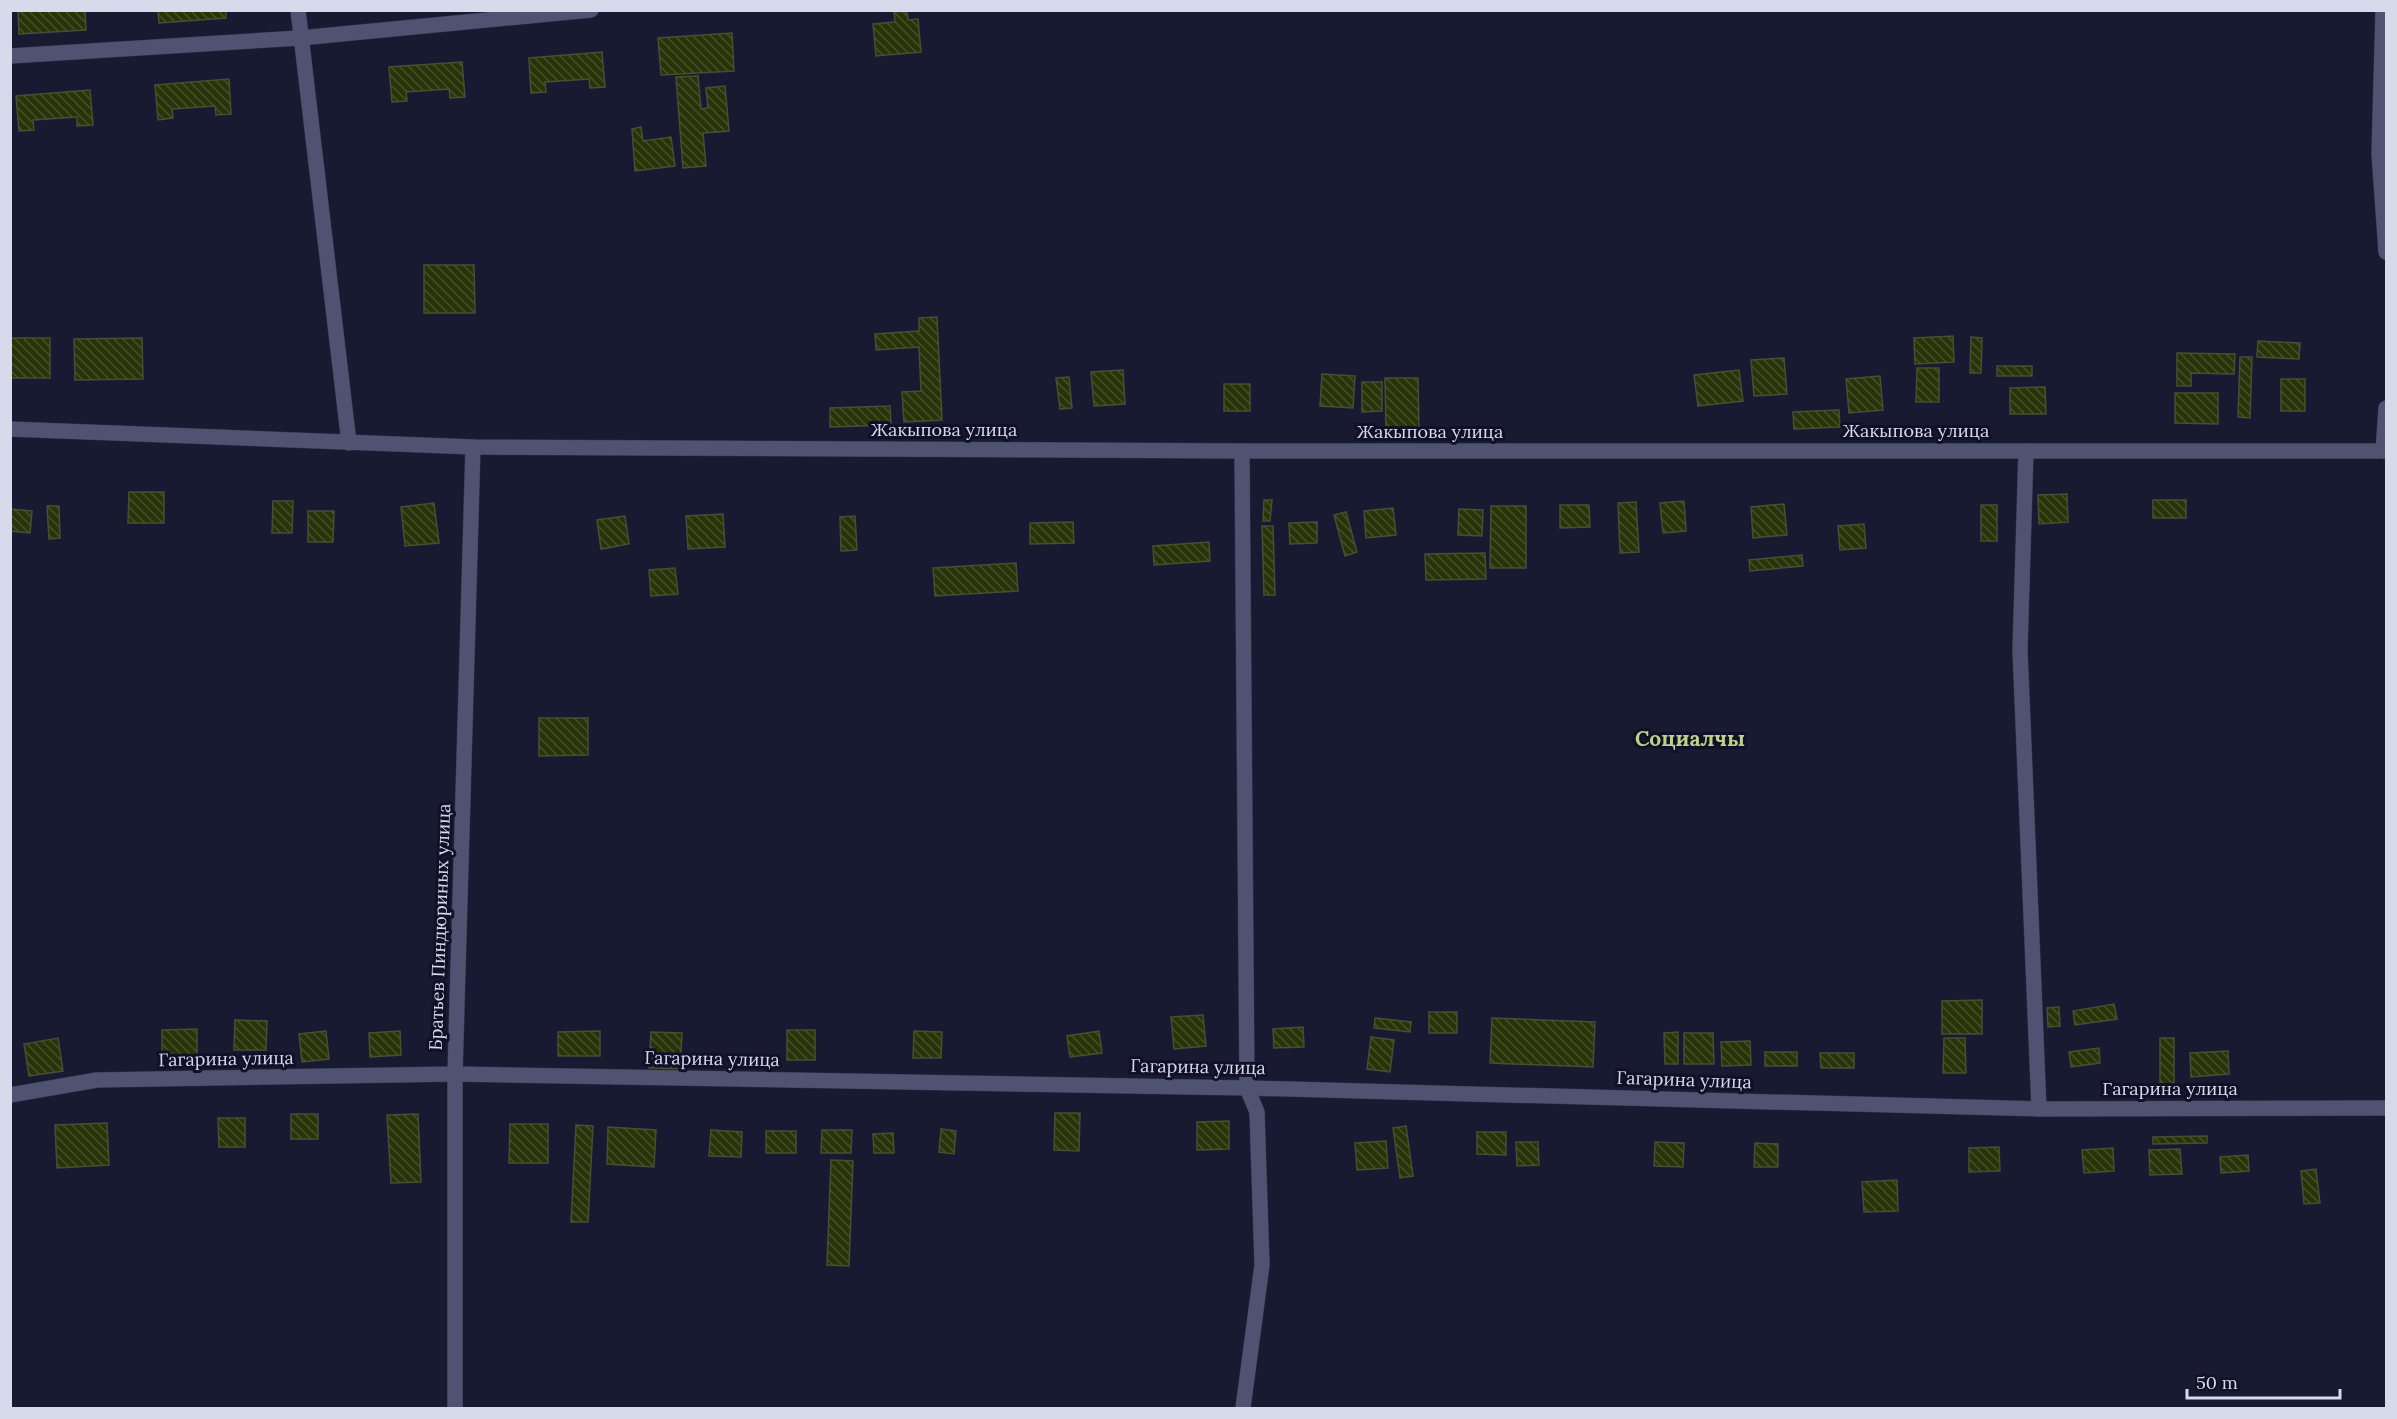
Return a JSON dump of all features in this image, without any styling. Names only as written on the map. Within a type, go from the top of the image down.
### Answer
[{"type":"street","points":[[298,10],[349,443]]},
{"type":"street","points":[[10,56],[300,38],[591,10]]},
{"type":"street","points":[[2383,10],[2379,154],[2386,252]]},
{"type":"street","points":[[2385,451],[2386,408]]},
{"type":"street","name":"Жакыпова улица","points":[[10,429],[473,447],[1242,451],[2385,451]]},
{"type":"street","name":"Братьев Пиндюриных улица","points":[[455,1408],[455,1074],[473,447]]},
{"type":"street","points":[[1242,451],[1247,1088],[1257,1112],[1262,1265],[1243,1408]]},
{"type":"street","points":[[2026,451],[2020,650],[2039,1108]]},
{"type":"street","name":"Гагарина улица","points":[[10,1095],[97,1080],[455,1074],[1247,1088],[2039,1108],[2386,1108]]},
{"type":"building","points":[[18,10],[85,10],[86,30],[19,34]]},
{"type":"building","points":[[158,10],[226,10],[226,18],[159,23]]},
{"type":"building","points":[[907,11],[908,20],[918,19],[921,52],[876,56],[873,24],[895,22],[894,12]]},
{"type":"building","points":[[732,33],[734,71],[661,75],[658,38]]},
{"type":"building","points":[[602,52],[605,87],[590,88],[589,79],[545,82],[546,92],[531,93],[529,58]]},
{"type":"building","points":[[462,62],[465,97],[450,98],[449,89],[406,92],[407,101],[392,102],[389,67]]},
{"type":"building","points":[[698,76],[701,109],[708,108],[706,88],[725,86],[729,131],[703,133],[706,166],[683,168],[676,77]]},
{"type":"building","points":[[229,79],[231,114],[216,115],[215,106],[172,109],[173,118],[158,120],[155,85]]},
{"type":"building","points":[[90,90],[93,125],[77,126],[77,117],[33,120],[34,130],[19,131],[16,96]]},
{"type":"building","points":[[641,127],[643,141],[671,137],[675,166],[635,171],[632,129]]},
{"type":"building","points":[[424,265],[474,265],[475,313],[424,313]]},
{"type":"building","points":[[937,317],[942,420],[904,422],[902,392],[921,391],[919,347],[876,350],[875,334],[919,331],[919,318]]},
{"type":"building","points":[[1953,336],[1954,362],[1915,364],[1914,338]]},
{"type":"building","points":[[1971,337],[1982,338],[1981,373],[1970,373]]},
{"type":"building","points":[[10,338],[50,338],[50,378],[10,378]]},
{"type":"building","points":[[142,338],[143,379],[75,380],[74,339]]},
{"type":"building","points":[[2258,341],[2300,343],[2299,359],[2257,357]]},
{"type":"building","points":[[2177,353],[2235,354],[2234,374],[2191,373],[2191,386],[2177,386]]},
{"type":"building","points":[[2240,357],[2252,357],[2250,418],[2238,417]]},
{"type":"building","points":[[1784,358],[1787,394],[1754,396],[1751,360]]},
{"type":"building","points":[[1997,366],[2032,366],[2032,376],[1997,376]]},
{"type":"building","points":[[1917,368],[1939,368],[1939,402],[1916,402]]},
{"type":"building","points":[[1123,370],[1125,404],[1094,406],[1091,372]]},
{"type":"building","points":[[1739,370],[1743,401],[1698,406],[1694,375]]},
{"type":"building","points":[[1322,374],[1355,376],[1353,408],[1320,406]]},
{"type":"building","points":[[1880,376],[1883,410],[1849,413],[1846,379]]},
{"type":"building","points":[[1069,377],[1072,408],[1060,409],[1056,378]]},
{"type":"building","points":[[1385,378],[1418,378],[1419,429],[1386,429]]},
{"type":"building","points":[[2281,379],[2305,379],[2305,411],[2281,411]]},
{"type":"building","points":[[1362,382],[1382,382],[1382,411],[1362,412]]},
{"type":"building","points":[[1224,384],[1250,384],[1250,411],[1224,411]]},
{"type":"building","points":[[2045,387],[2046,414],[2010,414],[2010,388]]},
{"type":"building","points":[[2175,393],[2218,393],[2218,424],[2175,423]]},
{"type":"building","points":[[890,406],[891,425],[830,427],[830,408]]},
{"type":"building","points":[[1839,410],[1840,427],[1794,429],[1793,412]]},
{"type":"building","points":[[129,492],[164,492],[164,523],[128,523]]},
{"type":"building","points":[[2067,494],[2068,522],[2039,524],[2038,495]]},
{"type":"building","points":[[1264,500],[1272,500],[1270,521],[1263,521]]},
{"type":"building","points":[[2153,500],[2186,500],[2186,518],[2153,518]]},
{"type":"building","points":[[273,501],[293,501],[292,533],[272,533]]},
{"type":"building","points":[[1684,501],[1686,531],[1663,533],[1660,503]]},
{"type":"building","points":[[1636,502],[1639,552],[1620,553],[1618,503]]},
{"type":"building","points":[[434,503],[439,543],[405,546],[401,507]]},
{"type":"building","points":[[1784,504],[1787,535],[1753,538],[1751,507]]},
{"type":"building","points":[[1560,505],[1589,505],[1590,527],[1560,528]]},
{"type":"building","points":[[1981,505],[1997,505],[1997,541],[1981,541]]},
{"type":"building","points":[[47,506],[59,506],[60,538],[49,539]]},
{"type":"building","points":[[1491,506],[1526,506],[1526,568],[1490,568]]},
{"type":"building","points":[[1393,508],[1396,535],[1366,538],[1364,511]]},
{"type":"building","points":[[10,509],[32,511],[30,533],[10,531]]},
{"type":"building","points":[[1459,509],[1483,510],[1482,536],[1458,535]]},
{"type":"building","points":[[308,511],[334,511],[333,542],[308,542]]},
{"type":"building","points":[[1346,512],[1357,552],[1345,556],[1334,515]]},
{"type":"building","points":[[723,514],[725,547],[688,549],[686,516]]},
{"type":"building","points":[[625,516],[629,544],[601,549],[597,520]]},
{"type":"building","points":[[855,516],[857,550],[841,551],[840,517]]},
{"type":"building","points":[[1073,522],[1074,543],[1030,544],[1030,523]]},
{"type":"building","points":[[1317,522],[1317,543],[1290,544],[1289,523]]},
{"type":"building","points":[[1864,524],[1866,548],[1840,550],[1838,526]]},
{"type":"building","points":[[1262,526],[1273,526],[1275,595],[1264,595]]},
{"type":"building","points":[[1209,542],[1210,561],[1154,565],[1153,546]]},
{"type":"building","points":[[1485,553],[1486,579],[1426,580],[1425,554]]},
{"type":"building","points":[[1802,555],[1803,566],[1750,571],[1749,560]]},
{"type":"building","points":[[1016,563],[1018,591],[935,596],[933,568]]},
{"type":"building","points":[[675,568],[678,594],[651,596],[649,570]]},
{"type":"building","points":[[539,718],[588,718],[588,755],[539,756]]},
{"type":"building","points":[[1982,1000],[1982,1034],[1942,1034],[1942,1001]]},
{"type":"building","points":[[2114,1004],[2117,1019],[2075,1025],[2073,1011]]},
{"type":"building","points":[[2059,1007],[2060,1026],[2048,1027],[2047,1008]]},
{"type":"building","points":[[1429,1012],[1457,1012],[1457,1033],[1429,1033]]},
{"type":"building","points":[[1203,1015],[1206,1046],[1174,1049],[1171,1017]]},
{"type":"building","points":[[1375,1018],[1411,1022],[1410,1032],[1374,1028]]},
{"type":"building","points":[[1492,1018],[1595,1022],[1593,1067],[1490,1063]]},
{"type":"building","points":[[235,1020],[267,1021],[266,1050],[234,1050]]},
{"type":"building","points":[[1303,1027],[1304,1047],[1274,1048],[1273,1029]]},
{"type":"building","points":[[197,1029],[197,1057],[162,1058],[162,1030]]},
{"type":"building","points":[[787,1030],[815,1030],[815,1060],[787,1060]]},
{"type":"building","points":[[326,1031],[329,1059],[302,1062],[299,1034]]},
{"type":"building","points":[[400,1031],[401,1055],[370,1057],[369,1033]]},
{"type":"building","points":[[600,1031],[600,1056],[558,1056],[558,1032]]},
{"type":"building","points":[[914,1031],[942,1032],[941,1058],[913,1058]]},
{"type":"building","points":[[1099,1031],[1102,1053],[1070,1057],[1067,1036]]},
{"type":"building","points":[[651,1032],[682,1033],[680,1069],[649,1068]]},
{"type":"building","points":[[1678,1032],[1678,1064],[1665,1064],[1664,1033]]},
{"type":"building","points":[[1684,1033],[1713,1033],[1714,1064],[1684,1064]]},
{"type":"building","points":[[1371,1037],[1394,1040],[1390,1072],[1367,1069]]},
{"type":"building","points":[[58,1038],[63,1071],[29,1076],[24,1044]]},
{"type":"building","points":[[1944,1038],[1965,1038],[1966,1073],[1943,1073]]},
{"type":"building","points":[[2160,1038],[2174,1038],[2174,1087],[2160,1087]]},
{"type":"building","points":[[1750,1041],[1751,1065],[1722,1066],[1721,1042]]},
{"type":"building","points":[[2099,1048],[2100,1063],[2071,1067],[2069,1052]]},
{"type":"building","points":[[2228,1051],[2229,1074],[2191,1077],[2190,1053]]},
{"type":"building","points":[[1765,1052],[1797,1052],[1797,1066],[1765,1066]]},
{"type":"building","points":[[1820,1053],[1854,1053],[1854,1068],[1821,1068]]},
{"type":"building","points":[[1055,1113],[1080,1113],[1079,1151],[1054,1150]]},
{"type":"building","points":[[291,1114],[318,1114],[318,1139],[291,1139]]},
{"type":"building","points":[[418,1114],[421,1182],[391,1183],[387,1115]]},
{"type":"building","points":[[218,1118],[245,1118],[245,1147],[219,1147]]},
{"type":"building","points":[[1229,1121],[1229,1149],[1197,1150],[1197,1122]]},
{"type":"building","points":[[107,1123],[109,1165],[57,1168],[55,1125]]},
{"type":"building","points":[[510,1124],[548,1124],[548,1163],[509,1163]]},
{"type":"building","points":[[576,1125],[593,1126],[588,1222],[571,1222]]},
{"type":"building","points":[[1406,1126],[1413,1176],[1400,1178],[1393,1128]]},
{"type":"building","points":[[608,1127],[656,1130],[654,1167],[607,1164]]},
{"type":"building","points":[[941,1129],[956,1131],[954,1154],[939,1152]]},
{"type":"building","points":[[711,1130],[742,1132],[741,1157],[709,1156]]},
{"type":"building","points":[[822,1130],[852,1130],[851,1153],[821,1153]]},
{"type":"building","points":[[766,1131],[796,1131],[796,1153],[766,1153]]},
{"type":"building","points":[[1477,1132],[1506,1132],[1506,1155],[1477,1154]]},
{"type":"building","points":[[893,1133],[894,1153],[874,1153],[873,1134]]},
{"type":"building","points":[[2207,1136],[2207,1143],[2153,1144],[2153,1137]]},
{"type":"building","points":[[1386,1141],[1388,1168],[1357,1170],[1355,1143]]},
{"type":"building","points":[[1516,1142],[1538,1142],[1539,1165],[1517,1166]]},
{"type":"building","points":[[1655,1142],[1684,1143],[1683,1167],[1654,1166]]},
{"type":"building","points":[[1755,1143],[1778,1144],[1778,1167],[1754,1167]]},
{"type":"building","points":[[1999,1147],[2000,1171],[1969,1172],[1969,1148]]},
{"type":"building","points":[[2113,1148],[2114,1171],[2084,1173],[2082,1150]]},
{"type":"building","points":[[2180,1149],[2182,1174],[2150,1175],[2149,1150]]},
{"type":"building","points":[[2248,1155],[2249,1171],[2221,1173],[2220,1157]]},
{"type":"building","points":[[831,1160],[853,1161],[849,1266],[827,1265]]},
{"type":"building","points":[[2316,1169],[2320,1203],[2304,1204],[2301,1171]]},
{"type":"building","points":[[1897,1180],[1898,1211],[1864,1212],[1862,1182]]},
{"type":"district","name":"Социалчы","points":[[1690,739]]}]
